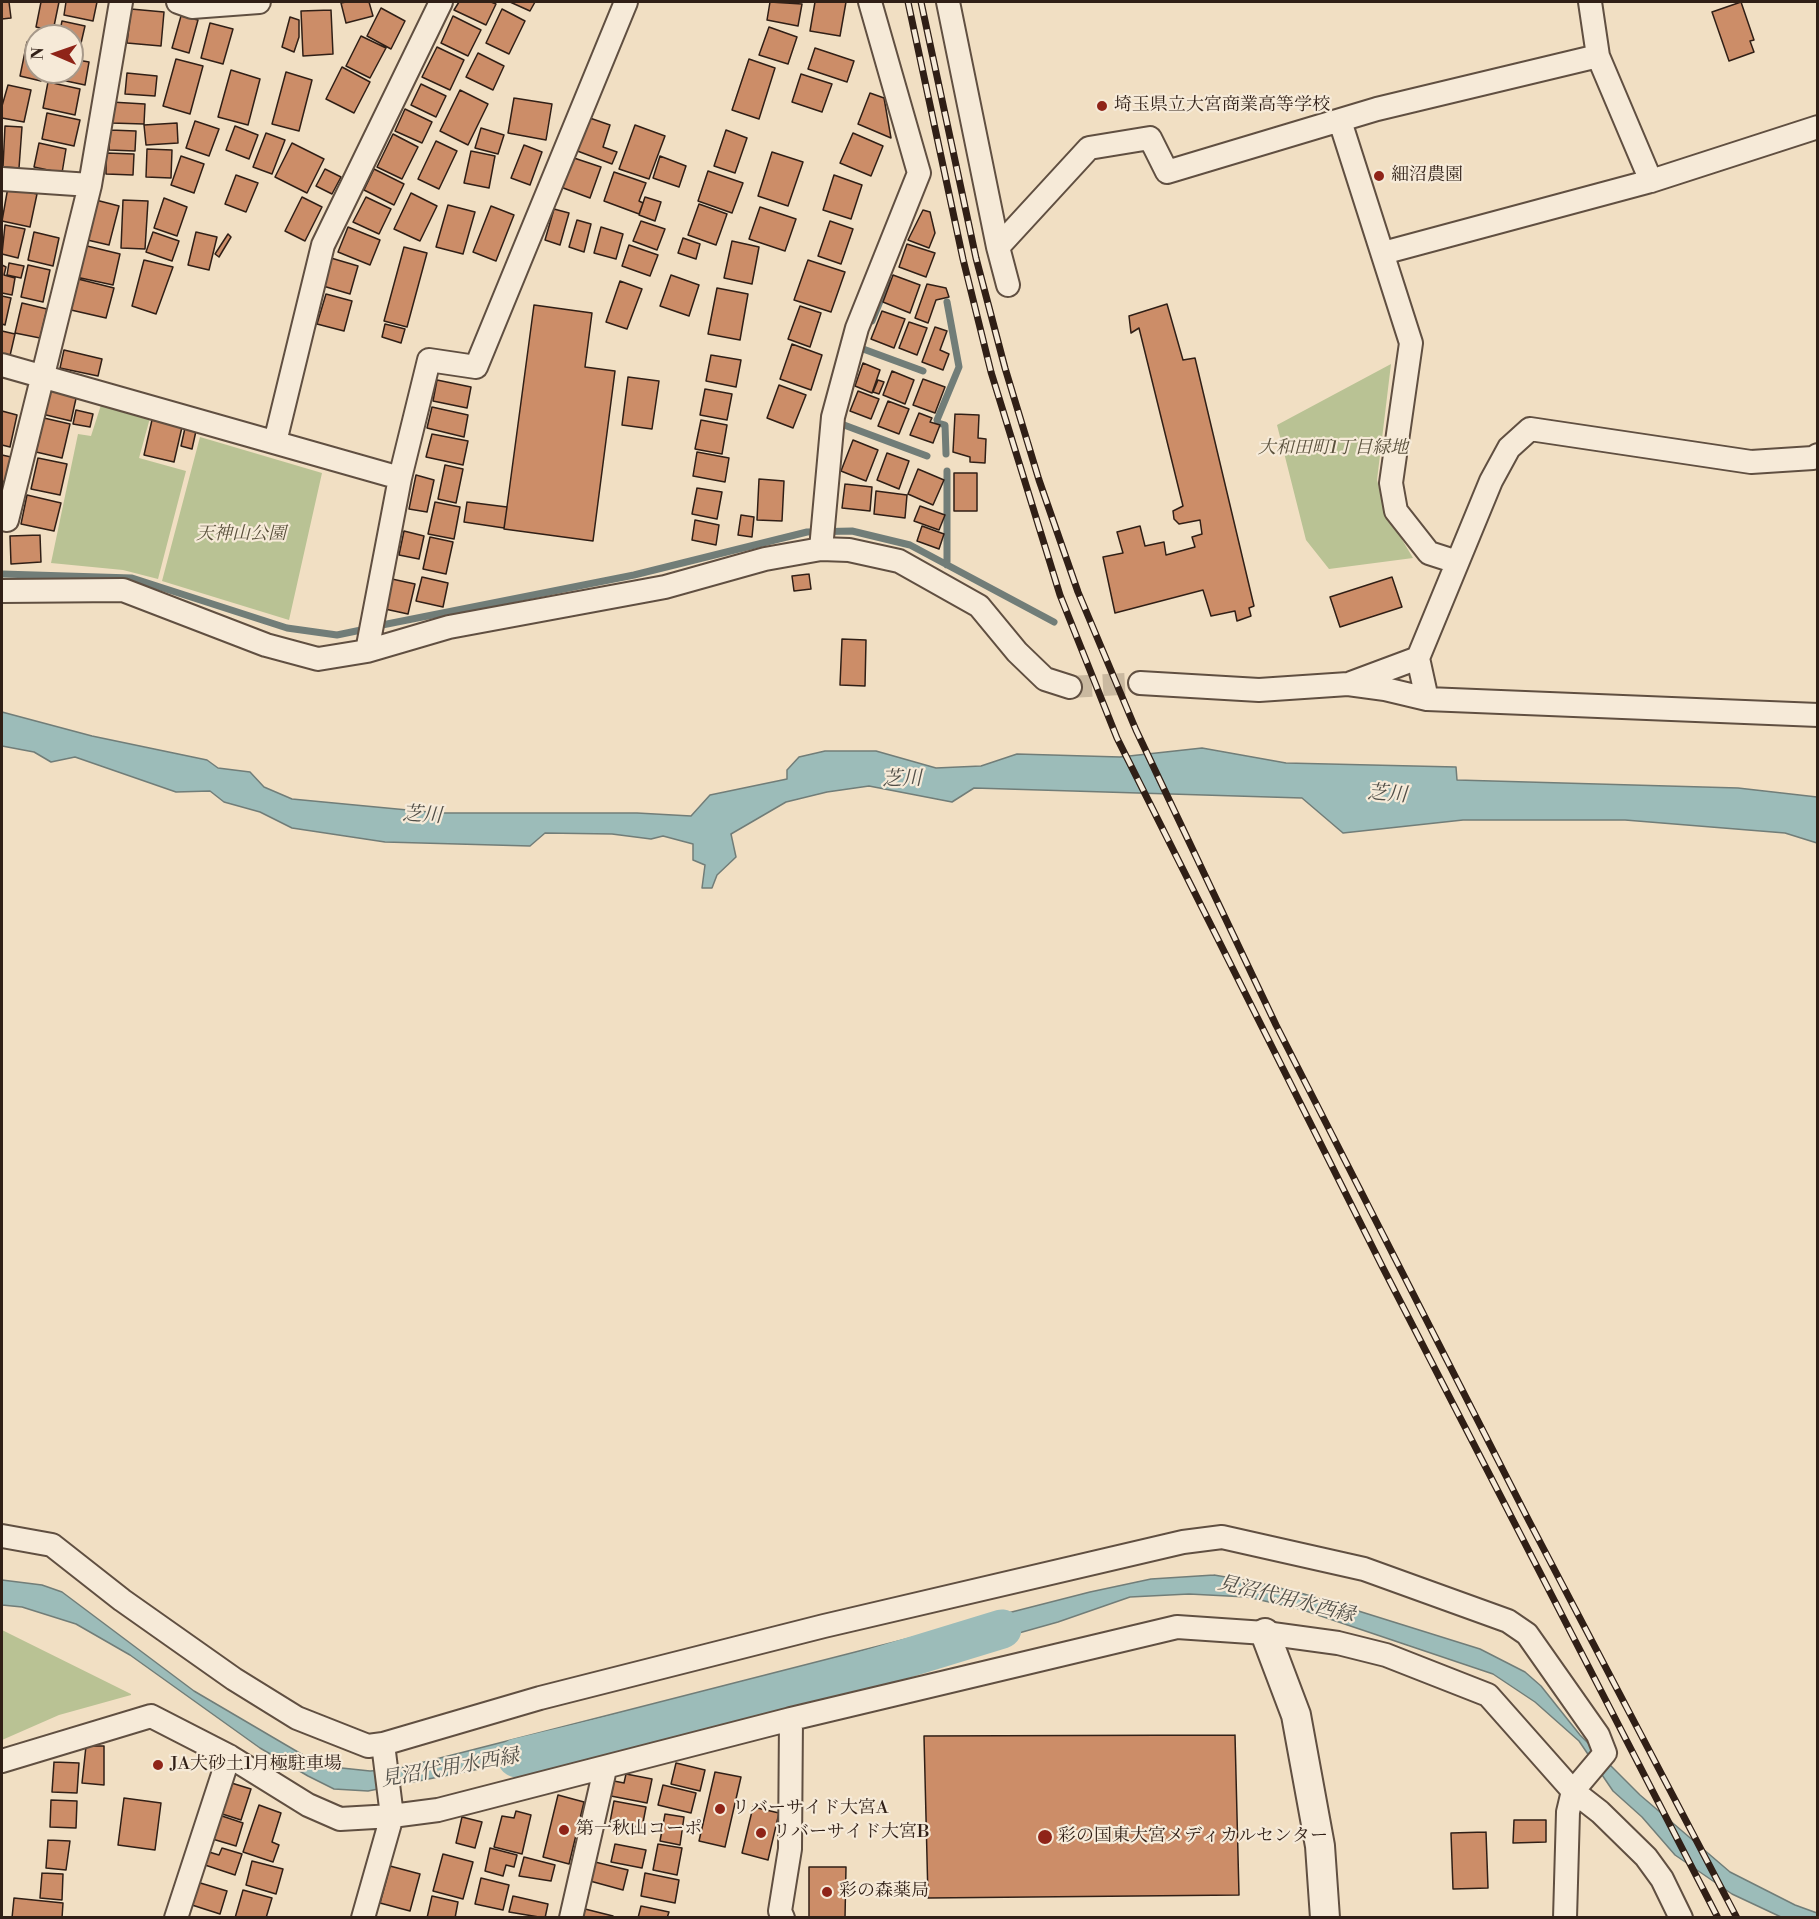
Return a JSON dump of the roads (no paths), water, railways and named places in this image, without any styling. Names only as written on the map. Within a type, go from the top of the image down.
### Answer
[{"type":"street","points":[[2,519],[7,520],[90,185],[122,2]]},
{"type":"street","points":[[178,2],[192,7],[259,2]]},
{"type":"street","points":[[276,442],[323,245],[441,2]]},
{"type":"street","points":[[367,651],[400,478],[429,360],[476,367],[626,2]]},
{"type":"street","points":[[821,549],[832,417],[856,328],[919,173],[870,2]]},
{"type":"street","points":[[948,2],[998,247],[1008,285]]},
{"type":"street","points":[[1590,2],[1598,56],[1651,181]]},
{"type":"street","points":[[998,247],[1089,148],[1150,138],[1167,172],[1340,121],[1598,56]]},
{"type":"street","points":[[1340,121],[1412,343],[1391,483],[1395,511],[1429,553],[1457,562]]},
{"type":"street","points":[[1383,253],[1651,181],[1818,127]]},
{"type":"street","points":[[2,179],[90,185]]},
{"type":"street","points":[[2,365],[400,478]]},
{"type":"street","points":[[1427,699],[1418,658],[1491,481],[1509,448],[1530,429],[1751,462],[1813,458],[1818,455]]},
{"type":"street","points":[[2,591],[123,590],[266,645],[318,659],[367,651],[449,627],[665,587],[765,559],[821,549],[849,550],[899,561],[979,606],[1017,652],[1045,679],[1070,687]]},
{"type":"street","points":[[1348,684],[1418,658]]},
{"type":"street","points":[[1140,683],[1259,690],[1348,684],[1385,689],[1427,699],[1818,715]]},
{"type":"street","points":[[2,1536],[52,1545],[140,1613],[234,1679],[297,1718],[368,1746],[383,1744],[540,1698],[824,1626],[1183,1542],[1222,1537],[1364,1569],[1508,1621],[1527,1634],[1598,1735],[1605,1753],[1577,1786],[1568,1812],[1565,1917]]},
{"type":"street","points":[[2,1761],[151,1716],[229,1756],[308,1805],[340,1819],[392,1816],[438,1810],[605,1769],[791,1719],[1177,1628],[1265,1633],[1338,1643],[1386,1655],[1488,1695],[1646,1857],[1662,1879],[1682,1917]]},
{"type":"street","points":[[1265,1633],[1298,1726],[1320,1846],[1325,1917]]},
{"type":"street","points":[[783,1917],[780,1911],[790,1849],[791,1719]]},
{"type":"street","points":[[363,1917],[392,1816],[383,1744]]},
{"type":"street","points":[[176,1917],[229,1756]]},
{"type":"street","points":[[571,1917],[605,1769]]},
{"type":"water","name":"芝川","points":[[2,712],[92,736],[207,760],[218,768],[250,772],[264,787],[292,799],[439,813],[637,813],[691,816],[710,795],[787,779],[787,770],[799,757],[825,751],[876,751],[936,768],[981,766],[1017,754],[1120,757],[1202,748],[1286,763],[1456,767],[1457,780],[1738,788],[1817,797],[1817,843],[1785,833],[1625,820],[1463,820],[1343,833],[1302,798],[974,788],[952,802],[869,786],[827,792],[786,802],[731,834],[736,857],[717,875],[712,888],[702,888],[705,865],[693,860],[693,844],[663,836],[651,839],[612,834],[545,833],[530,846],[385,842],[292,828],[260,812],[224,802],[210,791],[176,792],[75,757],[51,762],[34,752],[2,746]]},
{"type":"water","name":"見沼代用水西縁","points":[[1214,1575],[1304,1594],[1480,1649],[1525,1672],[1541,1686],[1580,1735],[1640,1795],[1730,1872],[1795,1905],[1817,1913],[1817,1917],[1781,1917],[1732,1894],[1675,1855],[1642,1817],[1613,1791],[1579,1741],[1535,1702],[1493,1674],[1300,1609],[1247,1597],[1189,1594],[1130,1597],[1058,1622],[976,1645],[950,1644],[936,1650],[928,1646],[850,1670],[834,1672],[805,1684],[797,1685],[794,1681],[777,1689],[585,1739],[555,1754],[368,1791],[334,1789],[308,1776],[260,1748],[130,1655],[76,1624],[22,1607],[2,1605],[2,1580],[42,1585],[62,1592],[194,1691],[303,1755],[323,1766],[370,1771],[396,1769],[1090,1592],[1151,1579]]},
{"type":"waterway","points":[[872,321],[888,282]]},
{"type":"waterway","points":[[946,454],[945,425],[938,423],[937,420],[959,367],[947,302]]},
{"type":"waterway","points":[[855,346],[923,371]]},
{"type":"waterway","points":[[836,422],[927,456]]},
{"type":"waterway","points":[[947,471],[947,565]]},
{"type":"waterway","points":[[377,626],[634,575],[807,532],[852,531],[910,545],[1054,622]]},
{"type":"waterway","points":[[2,574],[132,578],[287,628],[337,635],[366,629]]},
{"type":"waterway","name":"見沼代用水西緑","points":[[517,1758],[799,1691],[1002,1629]]},
{"type":"tunnel","points":[[1070,687],[1140,683]]},
{"type":"railway","points":[[908,2],[963,259],[991,372],[1060,595],[1117,738],[1382,1266],[1718,1918]]},
{"type":"railway","points":[[921,2],[976,258],[1005,368],[1039,480],[1078,592],[1136,730],[1276,1025],[1529,1521],[1737,1918]]},
{"type":"place","name":"埼玉県立大宮商業高等学校","points":[[1102,106]]},
{"type":"place","name":"細沼農園","points":[[1379,176]]},
{"type":"place","name":"JA大砂土1月極駐車場","points":[[158,1765]]},
{"type":"place","name":"リバーサイド大宮A","points":[[720,1809]]},
{"type":"place","name":"第一秋山コーポ","points":[[564,1830]]},
{"type":"place","name":"リバーサイド大宮B","points":[[761,1833]]},
{"type":"place","name":"彩の国東大宮メディカルセンター","points":[[1045,1837]]},
{"type":"place","name":"彩の森薬局","points":[[827,1892]]},
{"type":"park label","name":"大和田町1丁目緑地","points":[[1333,449]]},
{"type":"park label","name":"天神山公園","points":[[241,535]]}]
